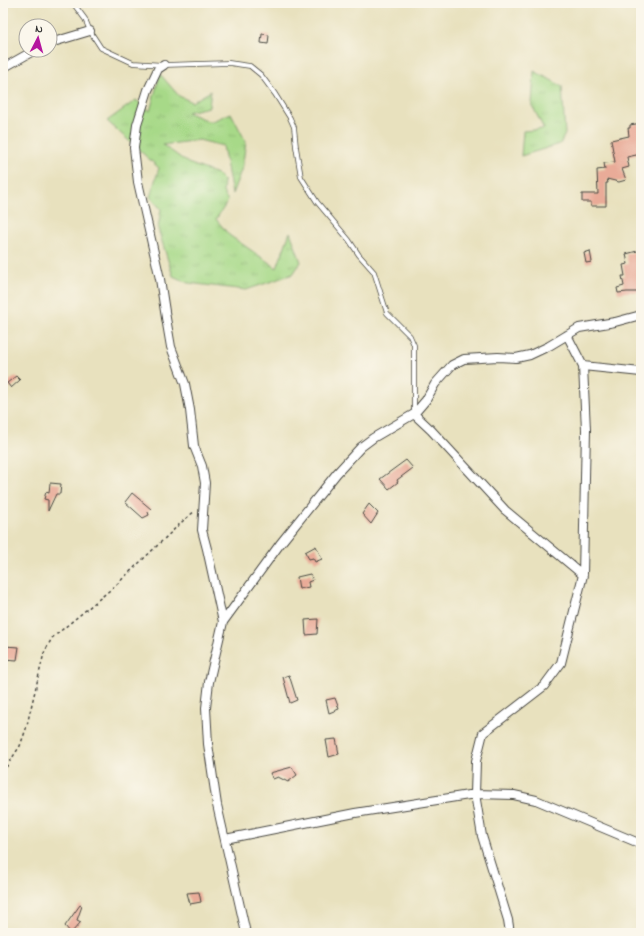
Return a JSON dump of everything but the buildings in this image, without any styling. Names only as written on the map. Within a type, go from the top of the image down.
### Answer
[{"type":"street","points":[[58,41],[90,31]]},
{"type":"street","points":[[3,68],[21,58]]},
{"type":"street","points":[[164,65],[158,69],[148,90],[137,125],[134,148],[138,182],[160,279],[171,347],[185,384],[190,410],[194,446],[202,466],[205,483],[202,530],[223,622]]},
{"type":"street","points":[[246,933],[216,805],[208,744],[206,708],[209,682],[223,622],[280,544],[337,473],[361,447],[373,438],[414,414],[426,400],[435,384],[452,365],[464,359],[498,356],[516,358],[549,346],[579,328],[615,322],[641,315]]},
{"type":"street","points":[[510,933],[506,914],[482,836],[475,794],[476,761],[483,733],[544,686],[561,663],[583,575],[586,430],[583,366],[567,335]]},
{"type":"street","points":[[583,366],[641,372]]},
{"type":"street","points":[[414,414],[431,430],[504,510],[583,575]]},
{"type":"street","points":[[225,839],[355,814],[475,794],[514,795],[536,800],[641,844]]},
{"type":"lane","points":[[73,3],[85,19],[90,31],[101,48],[133,63],[164,65],[229,63],[250,66],[261,75],[285,109],[294,127],[301,177],[317,202],[374,272],[387,313],[410,336],[414,345],[414,414]]},
{"type":"path","points":[[3,772],[20,746],[26,729],[44,653],[52,638],[115,586],[184,520],[203,505]]},
{"type":"green space","points":[[534,71],[562,86],[565,134],[560,144],[521,156],[523,131],[544,129],[532,105]]},
{"type":"green space","points":[[160,74],[179,96],[192,102],[211,91],[209,107],[187,112],[210,122],[231,113],[246,142],[242,168],[232,194],[223,146],[199,140],[163,145],[188,163],[217,174],[224,181],[223,192],[228,201],[216,219],[229,235],[277,268],[290,232],[301,262],[293,274],[246,290],[188,283],[173,276],[158,229],[161,209],[150,197],[159,168],[107,121],[136,100],[150,111]]}]
